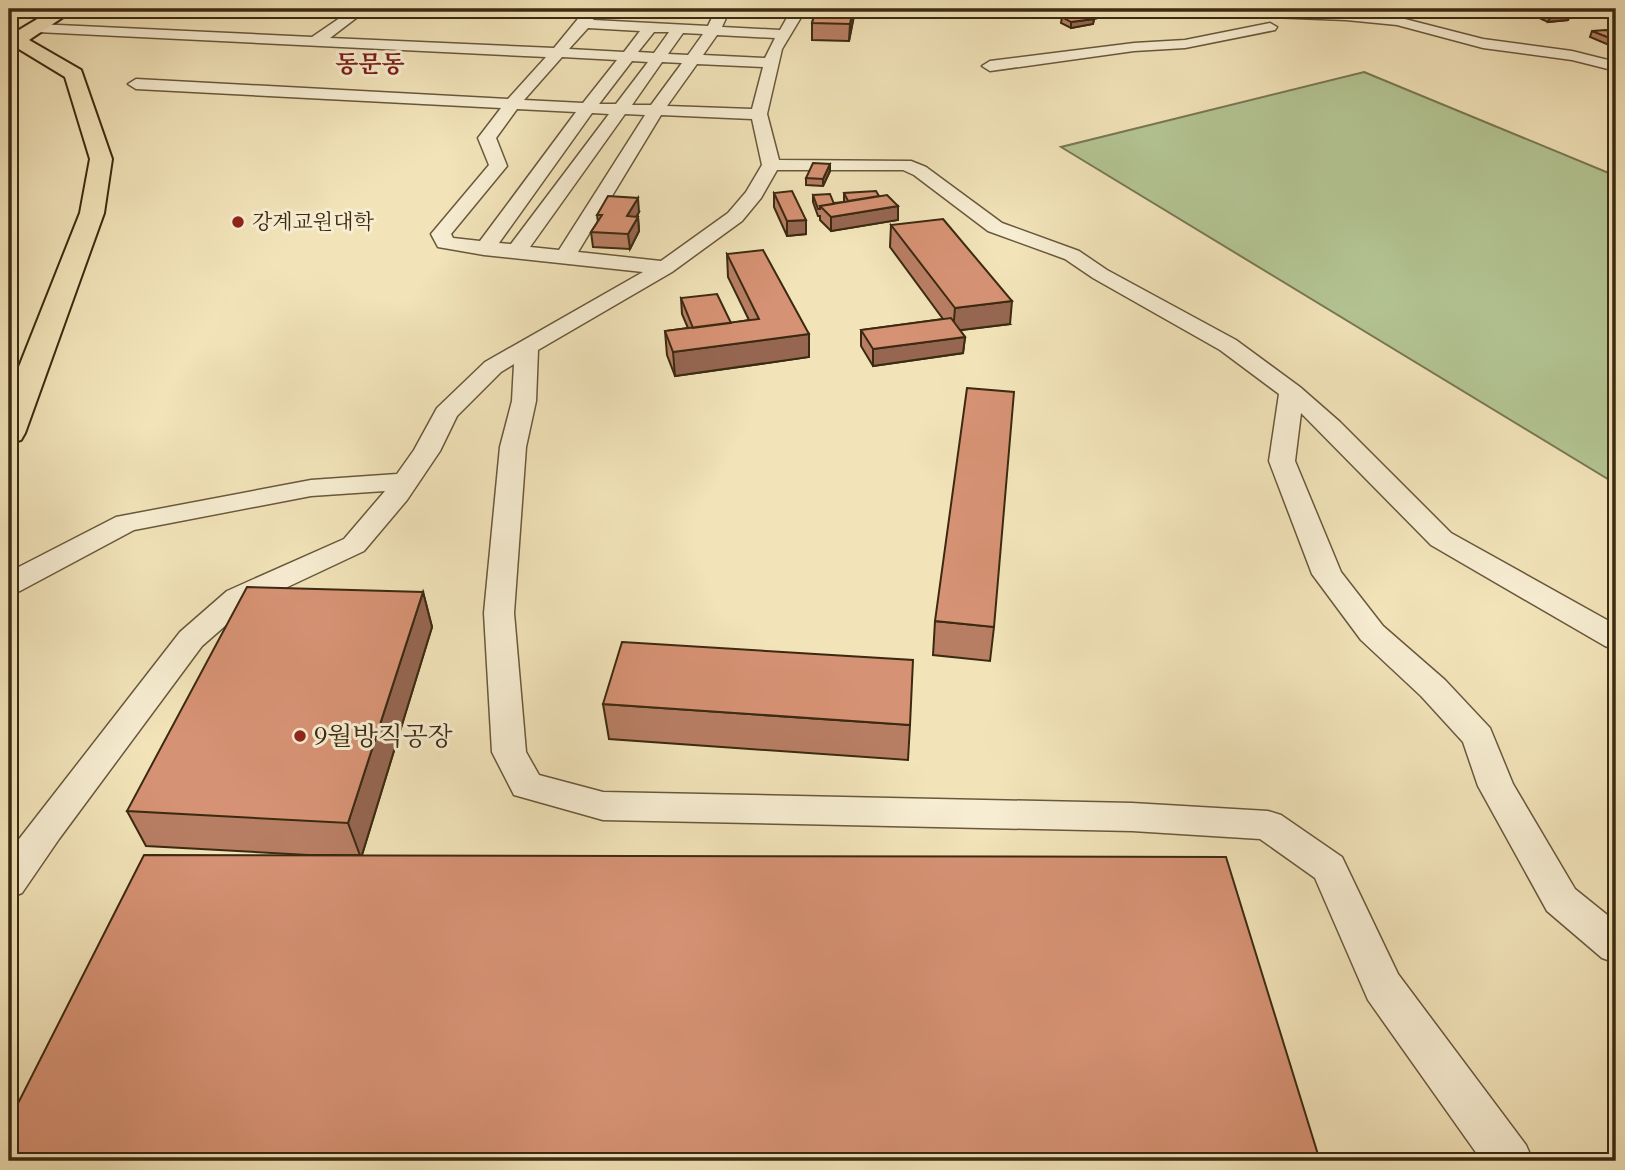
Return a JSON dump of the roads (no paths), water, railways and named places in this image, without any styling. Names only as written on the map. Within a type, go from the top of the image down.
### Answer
[{"type":"main road","points":[[9,433],[92,213],[102,159],[74,74],[16,40],[66,9]]},
{"type":"street","points":[[313,43],[361,9]]},
{"type":"street","points":[[1190,9],[1236,14],[1322,16],[1399,22],[1492,46],[1556,54],[1616,67]]},
{"type":"street","points":[[565,256],[656,110],[713,31],[722,11]]},
{"type":"street","points":[[990,66],[1134,47],[1185,44],[1322,16]]},
{"type":"street","points":[[665,268],[444,243],[441,234],[498,166],[487,138],[512,104],[588,17],[650,28],[704,45],[784,31]]},
{"type":"street","points":[[37,28],[693,61],[784,31]]},
{"type":"street","points":[[334,28],[638,42],[713,31],[784,31]]},
{"type":"street","points":[[484,249],[587,108],[650,28]]},
{"type":"street","points":[[9,882],[46,829],[191,639],[238,598],[354,545],[427,451],[446,413],[493,367],[665,268],[735,217],[754,194],[771,165],[759,114],[784,31]]},
{"type":"street","points":[[517,251],[675,36]]},
{"type":"street","points":[[136,84],[587,108],[759,114]]},
{"type":"street","points":[[771,165],[905,165],[920,171],[995,227],[1072,255],[1111,280],[1228,345],[1292,392],[1331,427],[1441,539],[1616,639]]},
{"type":"street","points":[[527,347],[524,401],[513,447],[499,613],[509,752],[527,785],[603,806],[1132,817],[1268,825],[1329,869],[1382,987],[1510,1161]]},
{"type":"street","points":[[1292,392],[1282,461],[1327,574],[1372,633],[1433,688],[1478,737],[1496,786],[1561,900],[1616,946]]},
{"type":"street","points":[[9,584],[126,523],[311,488],[405,482]]},
{"type":"place","name":"강계교원대학","points":[[238,222]]},
{"type":"place","name":"9월방직공장","points":[[300,736]]},
{"type":"district","name":"동문동","points":[[370,64]]}]
